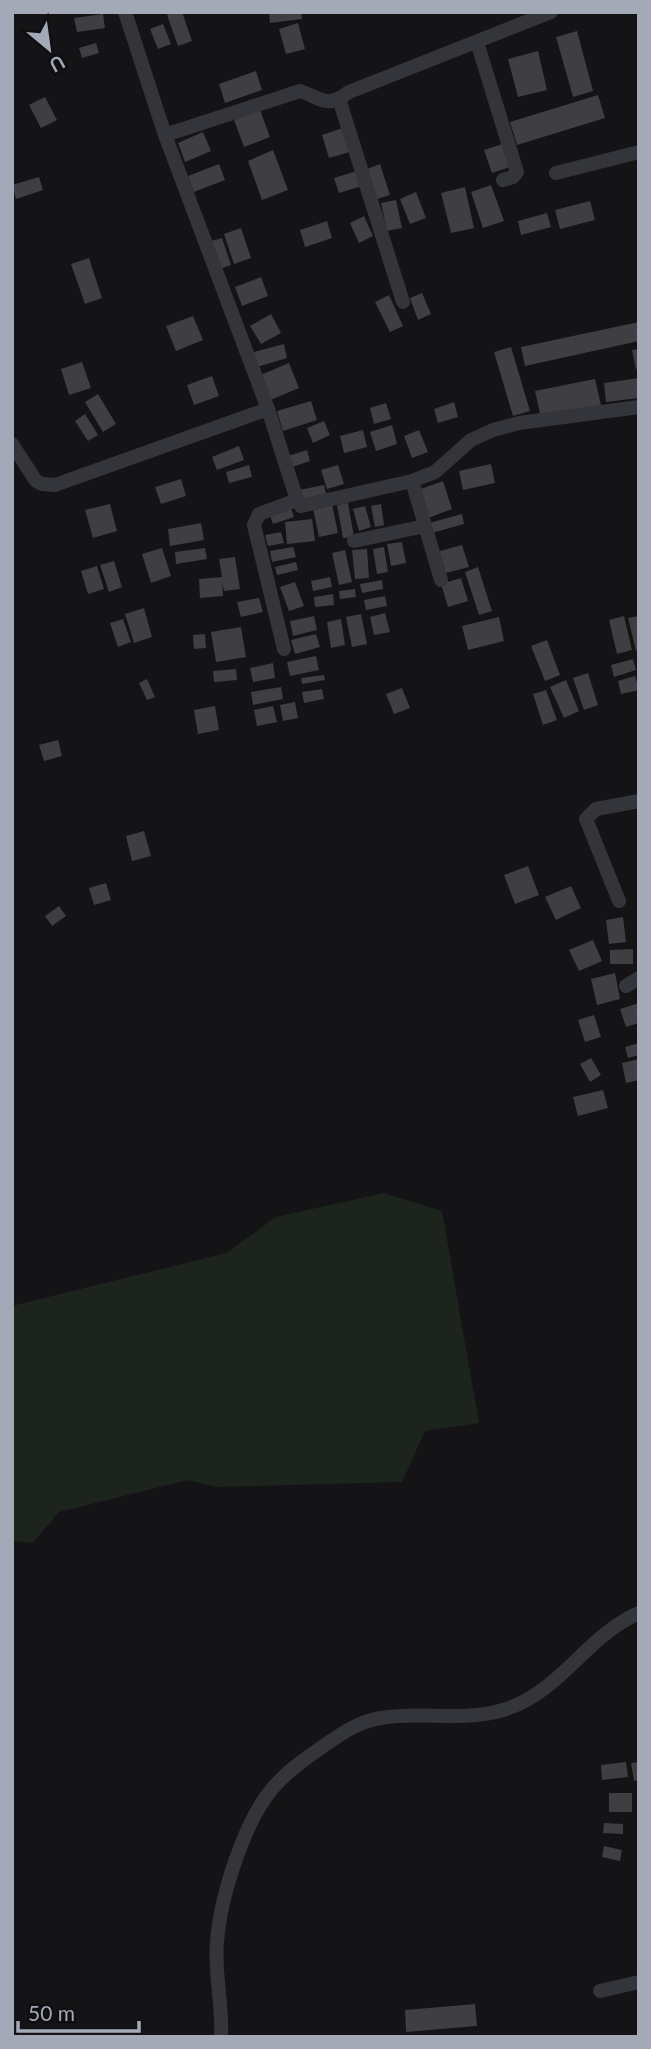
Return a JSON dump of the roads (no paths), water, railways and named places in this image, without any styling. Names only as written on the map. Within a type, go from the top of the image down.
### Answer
[{"type":"street","points":[[125,12],[165,135],[268,409],[301,506],[412,481],[435,472],[471,440],[493,430],[519,423],[639,407]]},
{"type":"street","points":[[165,135],[300,91],[324,103],[340,99],[349,92],[551,12]]},
{"type":"street","points":[[477,42],[517,172],[513,177],[503,180]]},
{"type":"street","points":[[340,99],[403,302]]},
{"type":"street","points":[[556,173],[639,152]]},
{"type":"street","points":[[12,444],[36,481],[55,485],[268,409]]},
{"type":"street","points":[[412,481],[440,580]]},
{"type":"street","points":[[284,649],[254,525],[259,513],[297,500]]},
{"type":"street","points":[[354,541],[425,526]]},
{"type":"street","points":[[619,901],[586,819],[596,809],[639,801]]},
{"type":"street","points":[[220,2037],[216,1943],[221,1907],[228,1879],[257,1811],[272,1789],[292,1769],[359,1725],[382,1718],[484,1714],[520,1704],[546,1689],[590,1645],[623,1620],[639,1613]]},
{"type":"street","points":[[600,1991],[639,1982]]}]
